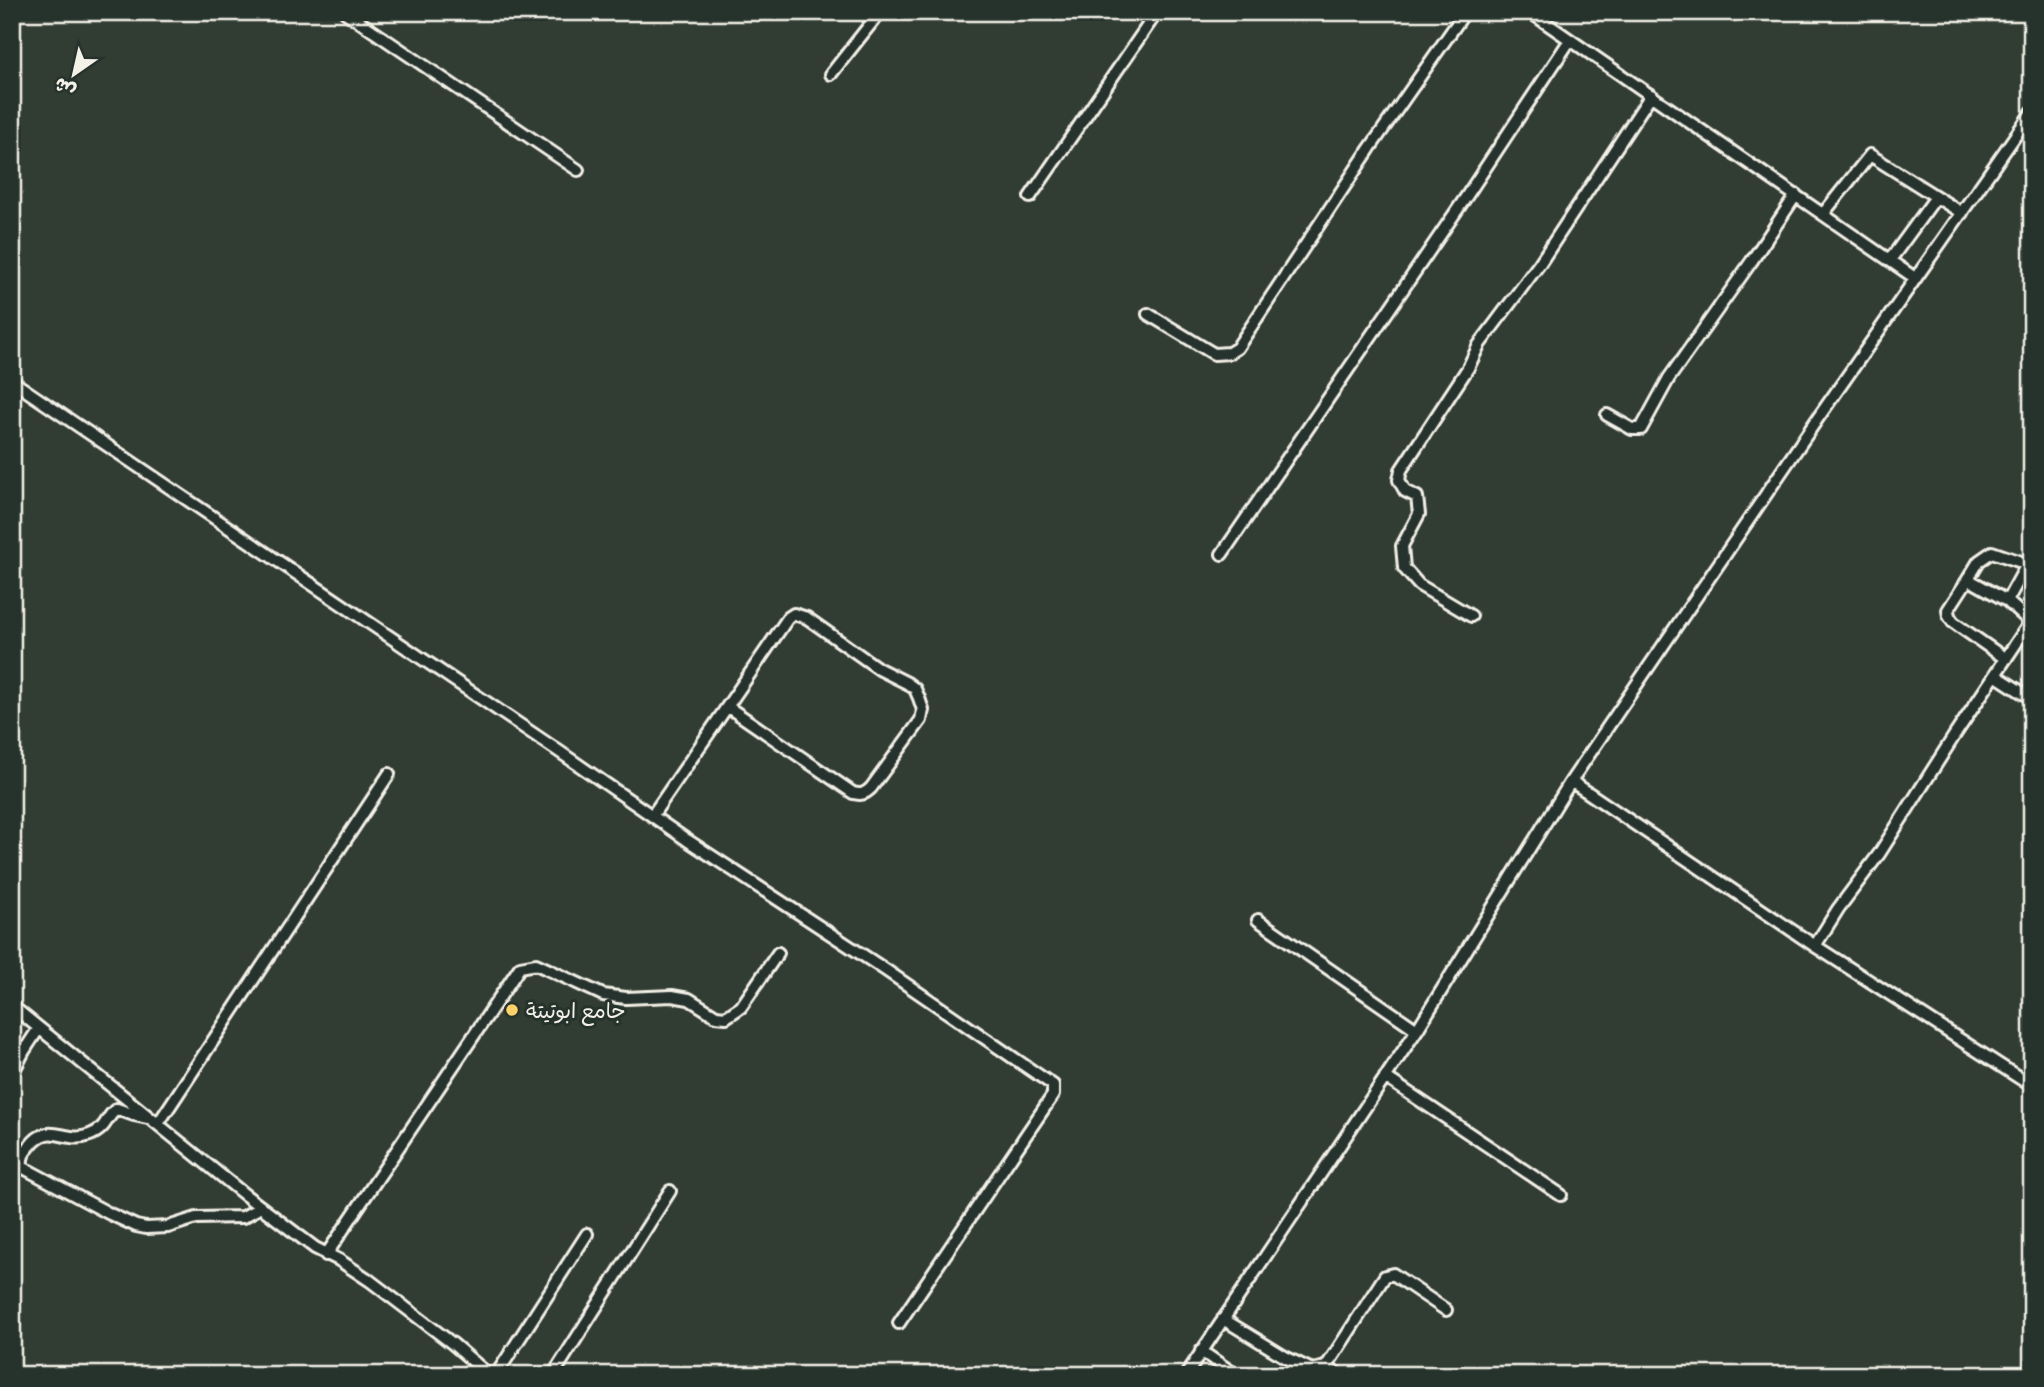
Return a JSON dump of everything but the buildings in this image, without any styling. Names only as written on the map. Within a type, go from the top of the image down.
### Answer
[{"type":"street","points":[[345,12],[578,170]]},
{"type":"street","points":[[831,74],[880,12]]},
{"type":"street","points":[[1030,197],[1157,12]]},
{"type":"street","points":[[1148,314],[1214,354],[1230,353],[1237,348],[1370,148],[1465,12]]},
{"type":"street","points":[[1530,12],[1915,278]]},
{"type":"street","points":[[1222,554],[1451,220],[1570,40]]},
{"type":"street","points":[[1471,616],[1419,585],[1404,568],[1402,546],[1419,514],[1417,497],[1405,491],[1399,480],[1401,470],[1468,368],[1479,345],[1540,263],[1651,95]]},
{"type":"street","points":[[1186,1375],[1417,1030],[1570,781],[2032,112]]},
{"type":"street","points":[[1823,214],[1870,155],[1962,214]]},
{"type":"street","points":[[1607,415],[1632,429],[1641,429],[1669,378],[1796,195]]},
{"type":"street","points":[[1890,260],[1936,197]]},
{"type":"street","points":[[12,381],[1053,1085],[1053,1095],[899,1323]]},
{"type":"street","points":[[2007,659],[1953,622],[1948,610],[1984,556],[1992,552],[2024,563],[2030,561]]},
{"type":"street","points":[[2007,601],[2030,561]]},
{"type":"street","points":[[1815,946],[1838,909],[1879,854],[2027,627],[2027,619],[2007,601],[1968,579]]},
{"type":"street","points":[[652,816],[788,618],[794,614],[807,618],[878,668],[906,683],[915,690],[923,709],[922,720],[900,750],[871,788],[859,795],[728,707]]},
{"type":"street","points":[[1995,676],[2032,699]]},
{"type":"street","points":[[153,1121],[389,774]]},
{"type":"street","points":[[1570,781],[1815,946],[2032,1086]]},
{"type":"street","points":[[1258,920],[1417,1030]]},
{"type":"street","points":[[326,1255],[520,967],[536,964],[603,995],[626,998],[672,996],[689,999],[716,1016],[726,1017],[741,1007],[778,953]]},
{"type":"street","points":[[12,1006],[261,1207],[326,1255],[339,1260],[369,1280],[489,1375]]},
{"type":"street","points":[[12,1074],[39,1028]]},
{"type":"street","points":[[1385,1077],[1561,1195]]},
{"type":"street","points":[[153,1121],[117,1109],[113,1111],[106,1125],[87,1136],[79,1138],[48,1132],[35,1139],[26,1150],[22,1157],[22,1167],[110,1214],[146,1228],[168,1227],[196,1218],[243,1217],[261,1207]]},
{"type":"street","points":[[553,1375],[670,1191]]},
{"type":"street","points":[[496,1375],[587,1234]]},
{"type":"street","points":[[1223,1319],[1311,1373],[1326,1367],[1385,1276],[1393,1275],[1446,1310]]},
{"type":"street","points":[[1201,1351],[1236,1375]]},
{"type":"street","points":[[1326,1367],[1340,1375]]},
{"type":"place","name":"جامع ابوتيتة","points":[[512,1010]]}]
